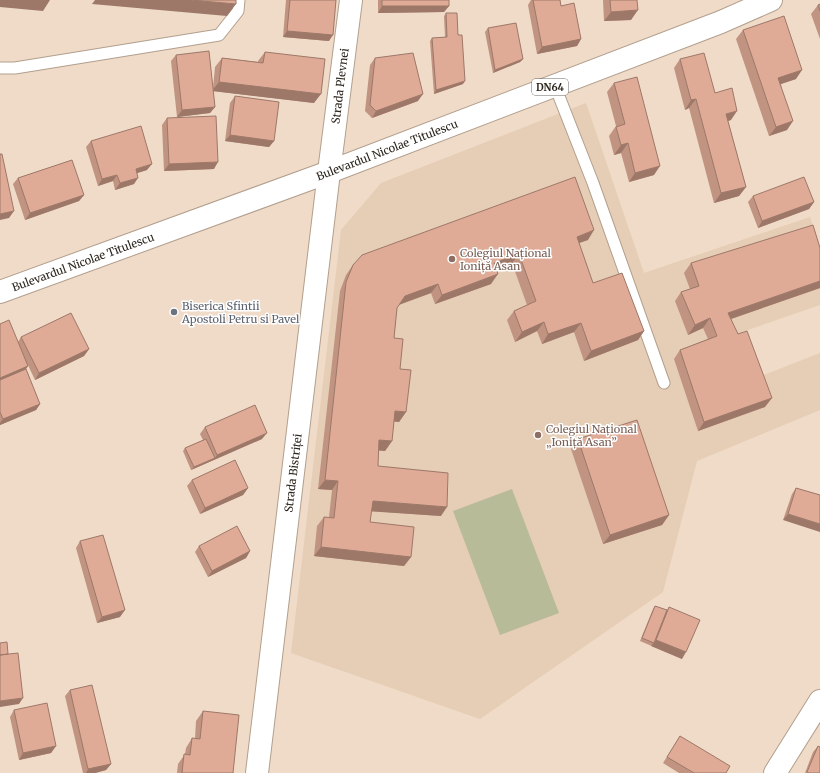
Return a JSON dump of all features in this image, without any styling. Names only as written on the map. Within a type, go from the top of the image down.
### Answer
[{"type":"street","name":"Strada Plevnei","points":[[329,172],[351,0]]},
{"type":"street","name":"Bulevardul Nicolae Titulescu","points":[[0,292],[329,172],[721,22],[771,0]]},
{"type":"street","name":"Strada Bistriței","points":[[257,773],[329,172]]},
{"type":"street","points":[[775,773],[820,701]]},
{"type":"lane","points":[[0,68],[15,68],[219,36],[238,11],[239,0]]},
{"type":"lane","points":[[554,86],[593,184],[664,383]]},
{"type":"shaded area","name":"Colegiul Național „Ioniță Asan”","points":[[586,103],[644,273],[810,217],[820,247],[820,305],[742,332],[759,377],[820,353],[820,410],[697,461],[663,592],[480,719],[291,653],[341,230],[381,183]]},
{"type":"green space","points":[[512,489],[559,613],[500,635],[453,511]]},
{"type":"building","points":[[191,0],[236,0],[236,4]]},
{"type":"building","points":[[290,0],[336,0],[333,35],[287,31]]},
{"type":"building","points":[[382,0],[449,0],[449,6],[382,6]]},
{"type":"building","points":[[533,0],[560,0],[561,6],[574,3],[581,39],[542,47]]},
{"type":"building","points":[[610,0],[637,0],[638,10],[611,12]]},
{"type":"building","points":[[446,13],[457,13],[458,35],[462,35],[465,81],[436,90],[432,38],[447,37]]},
{"type":"building","points":[[784,16],[802,70],[778,78],[793,121],[776,127],[743,30]]},
{"type":"building","points":[[516,23],[523,59],[495,70],[488,28]]},
{"type":"building","points":[[209,51],[215,107],[182,110],[176,55]]},
{"type":"building","points":[[265,52],[325,59],[321,94],[219,82],[222,58],[263,63]]},
{"type":"building","points":[[413,53],[423,94],[376,111],[370,105],[375,58]]},
{"type":"building","points":[[704,53],[715,93],[732,88],[737,111],[726,114],[746,187],[721,193],[696,99],[691,100],[680,59]]},
{"type":"building","points":[[637,77],[660,166],[635,173],[628,143],[621,145],[616,127],[625,124],[614,83]]},
{"type":"building","points":[[235,96],[279,102],[274,141],[230,135]]},
{"type":"building","points":[[216,116],[218,162],[169,164],[167,118]]},
{"type":"building","points":[[141,126],[152,164],[136,169],[138,178],[120,183],[117,175],[102,179],[91,141]]},
{"type":"building","points":[[0,154],[2,154],[14,211],[0,214]]},
{"type":"building","points":[[72,160],[84,195],[30,213],[18,178]]},
{"type":"building","points":[[575,177],[594,230],[577,237],[593,283],[622,273],[644,331],[591,351],[581,323],[548,334],[544,322],[522,332],[514,311],[536,301],[519,254],[494,263],[498,274],[442,295],[438,284],[405,296],[397,308],[394,338],[403,339],[400,369],[411,370],[406,412],[395,411],[392,441],[379,440],[378,466],[448,473],[447,507],[373,501],[370,522],[414,527],[411,557],[321,547],[324,517],[334,518],[338,481],[325,480],[346,282],[353,265],[362,255]]},
{"type":"building","points":[[804,177],[814,202],[762,221],[753,196]]},
{"type":"building","points":[[813,225],[820,248],[820,281],[728,313],[738,334],[747,331],[772,398],[704,422],[680,350],[717,336],[710,318],[695,325],[681,292],[699,286],[691,263]]},
{"type":"building","points":[[71,313],[89,349],[39,373],[21,337]]},
{"type":"building","points":[[9,320],[28,366],[0,378],[0,324]]},
{"type":"building","points":[[26,369],[40,404],[3,419],[0,412],[0,380]]},
{"type":"building","points":[[255,405],[267,433],[217,455],[205,427]]},
{"type":"building","points":[[637,420],[669,515],[610,535],[578,439]]},
{"type":"building","points":[[206,439],[215,458],[194,467],[185,448]]},
{"type":"building","points":[[235,460],[248,488],[205,508],[192,480]]},
{"type":"building","points":[[796,488],[820,495],[820,524],[788,514]]},
{"type":"building","points":[[237,526],[250,551],[212,571],[199,546]]},
{"type":"building","points":[[103,535],[125,610],[102,617],[80,541]]},
{"type":"building","points":[[655,606],[667,610],[654,643],[642,638]]},
{"type":"building","points":[[669,607],[700,620],[686,652],[656,640]]},
{"type":"building","points":[[7,642],[8,654],[0,655],[0,643]]},
{"type":"building","points":[[18,653],[23,698],[0,701],[0,655]]},
{"type":"building","points":[[92,685],[111,764],[88,769],[70,690]]},
{"type":"building","points":[[47,703],[56,746],[23,753],[14,710]]},
{"type":"building","points":[[203,711],[239,715],[233,773],[182,773],[184,754],[190,755],[192,738],[200,739]]},
{"type":"building","points":[[680,736],[730,766],[726,773],[694,773],[667,757]]},
{"type":"building","points":[[818,746],[820,747],[820,773],[809,773],[807,772]]},
{"type":"place","name":"Colegiul Național Ioniță Asan","points":[[452,259]]},
{"type":"place","name":"Biserica Sfintii Apostoli Petru si Pavel","points":[[174,312]]},
{"type":"place","name":"Colegiul Național „Ioniță Asan”","points":[[538,435]]}]
